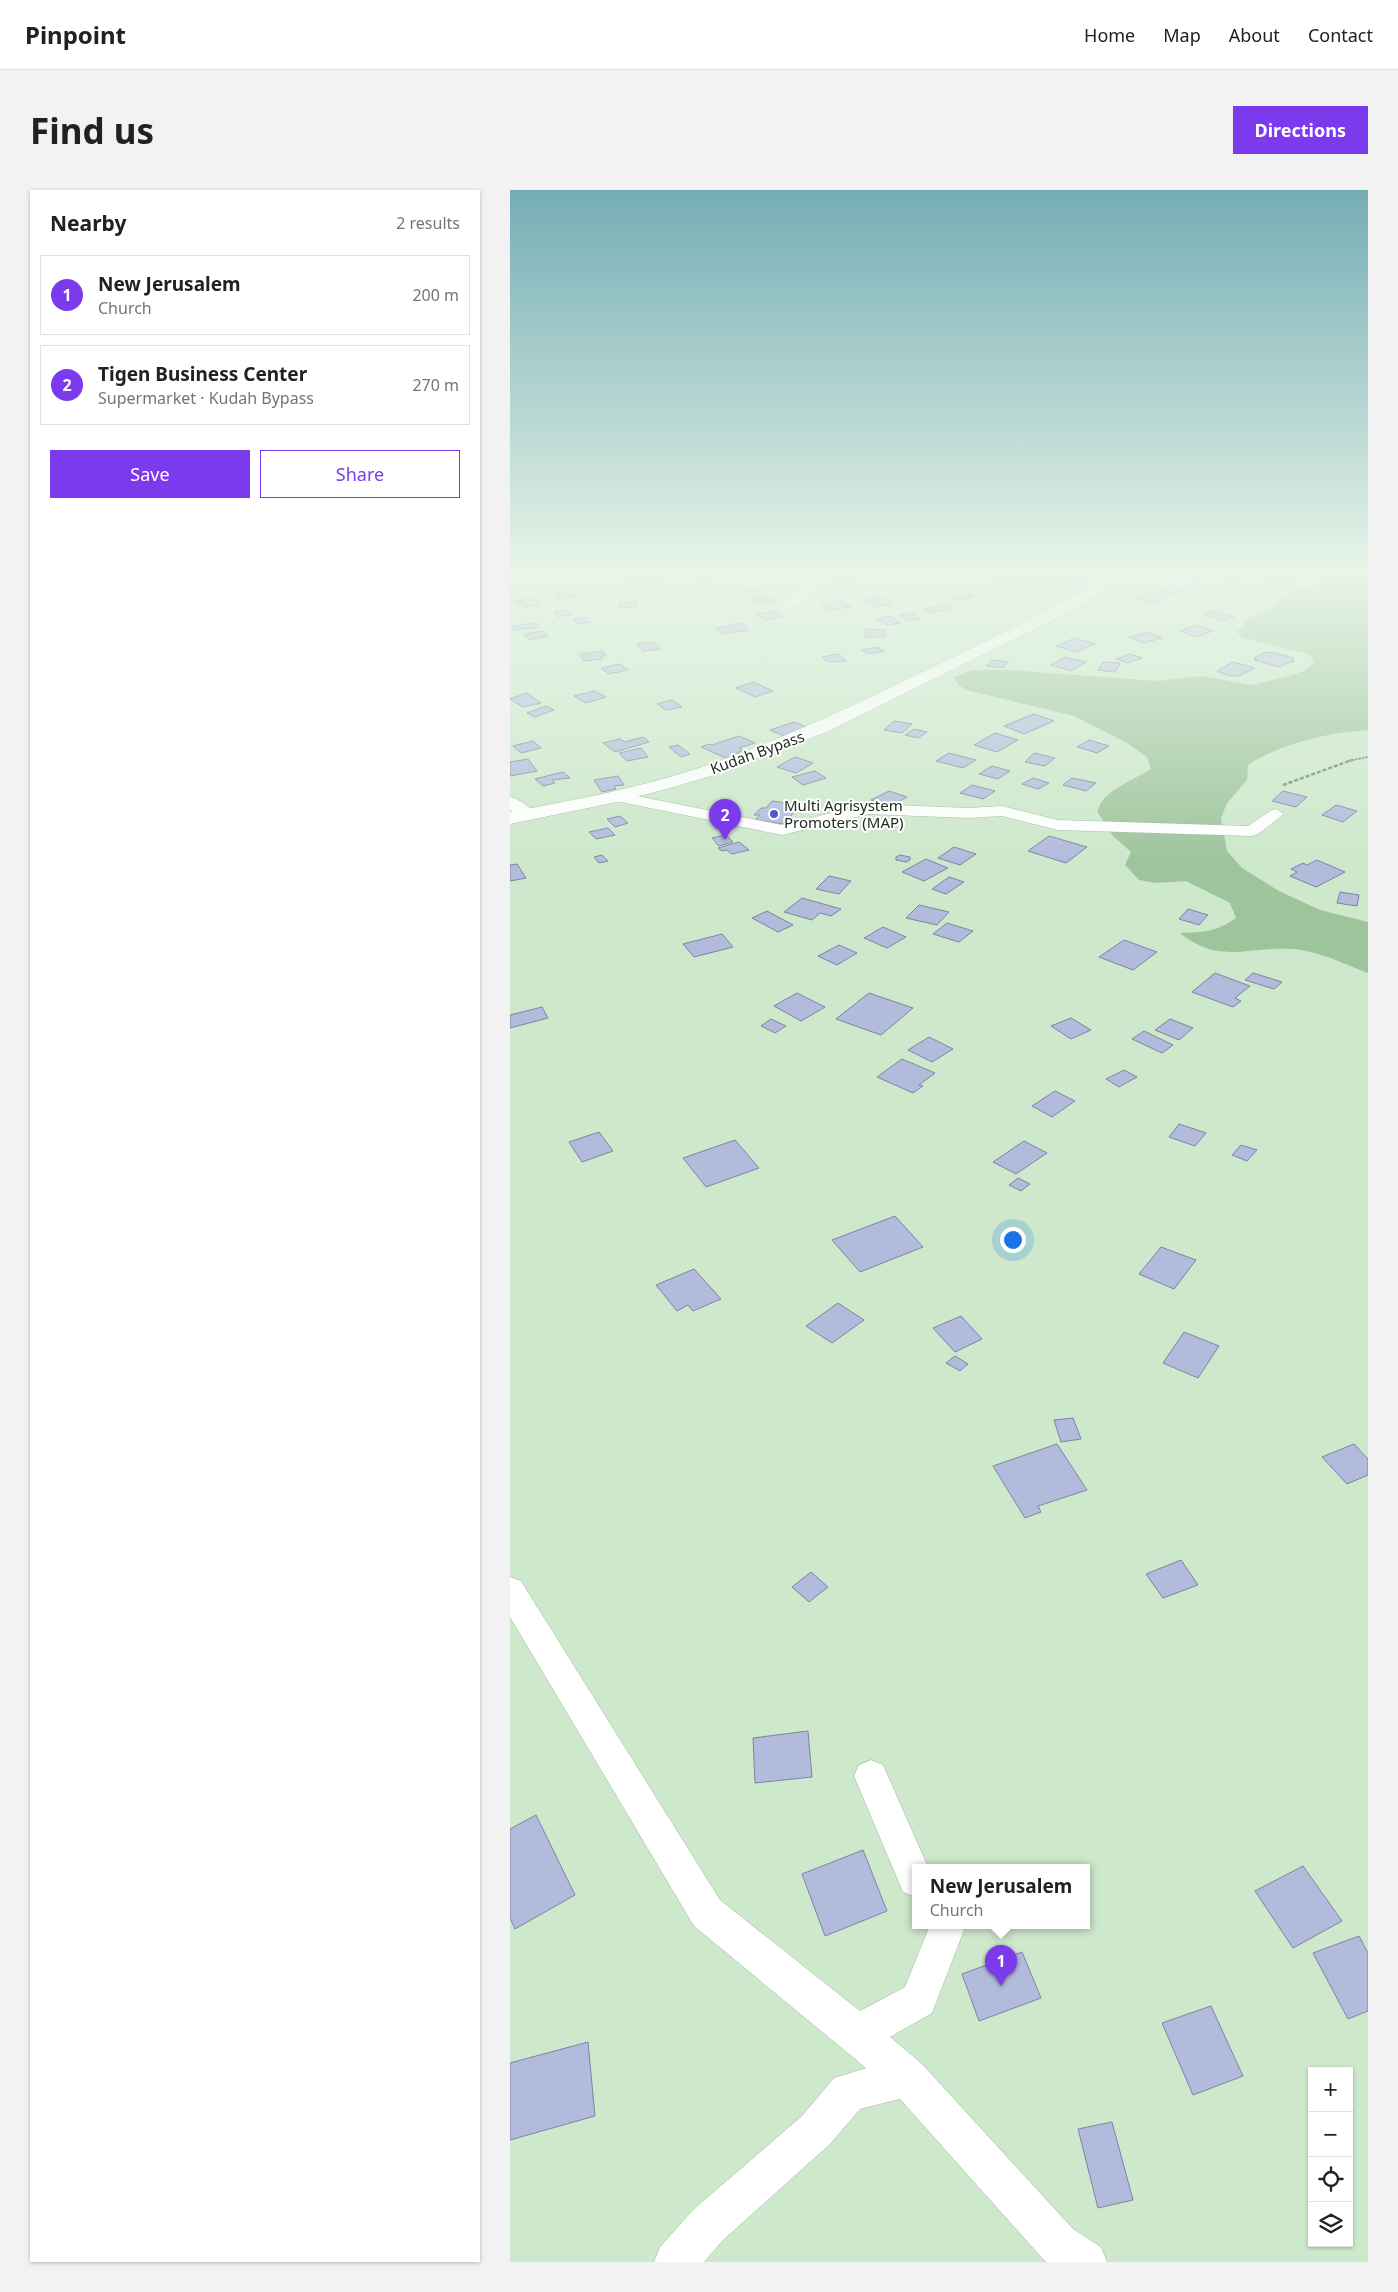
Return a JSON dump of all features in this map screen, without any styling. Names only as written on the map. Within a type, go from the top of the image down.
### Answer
[{"type":"street","name":"Kudah Bypass","points":[[510,818],[617,797],[708,771],[823,728],[941,670]]},
{"type":"street","points":[[617,797],[782,830],[868,810],[969,814],[1002,811],[1058,825],[1252,831],[1276,814]]},
{"type":"street","points":[[510,802],[527,815]]},
{"type":"street","points":[[510,1590],[707,1913],[858,2034],[906,2077],[1058,2244],[1086,2262]]},
{"type":"street","points":[[871,1776],[912,1871]]},
{"type":"street","points":[[858,2034],[919,2000],[946,1929]]},
{"type":"street","points":[[675,2262],[708,2225],[816,2130],[848,2092],[906,2077]]},
{"type":"path","points":[[1283,785],[1362,757],[1368,757]]},
{"type":"green space","points":[[972,670],[1008,670],[1157,681],[1201,676],[1252,685],[1304,671],[1368,670],[1368,730],[1338,733],[1305,740],[1274,751],[1248,765],[1247,780],[1227,803],[1221,818],[1227,851],[1242,868],[1279,891],[1320,910],[1368,922],[1368,973],[1330,958],[1301,950],[1275,949],[1234,952],[1208,949],[1194,943],[1180,933],[1216,929],[1229,923],[1236,918],[1230,903],[1186,881],[1156,883],[1139,880],[1125,865],[1131,852],[1113,836],[1098,813],[1099,806],[1110,793],[1151,769],[1147,757],[1127,743],[1074,716],[967,690],[958,685],[954,677]]},
{"type":"building","points":[[603,670],[628,670],[609,674]]},
{"type":"building","points":[[1098,670],[1116,670],[1115,672]]},
{"type":"building","points":[[1252,670],[1239,676],[1229,676],[1217,671]]},
{"type":"building","points":[[753,682],[773,691],[755,697],[736,688]]},
{"type":"building","points":[[594,691],[606,697],[586,703],[574,696]]},
{"type":"building","points":[[527,693],[541,703],[523,707],[510,699]]},
{"type":"building","points":[[672,700],[682,707],[666,710],[657,704]]},
{"type":"building","points":[[546,706],[554,710],[535,717],[527,713]]},
{"type":"building","points":[[1034,714],[1054,721],[1024,734],[1004,726]]},
{"type":"building","points":[[894,721],[912,724],[902,733],[884,730]]},
{"type":"building","points":[[794,722],[812,729],[789,738],[770,730]]},
{"type":"building","points":[[914,729],[927,732],[918,738],[905,735]]},
{"type":"building","points":[[995,733],[1018,740],[997,752],[974,745]]},
{"type":"building","points":[[739,736],[755,743],[739,748],[743,750],[737,753],[741,754],[728,759],[701,747],[709,744],[712,745]]},
{"type":"building","points":[[643,737],[649,742],[615,752],[603,743],[620,739],[625,742]]},
{"type":"building","points":[[1089,740],[1109,746],[1097,753],[1077,747]]},
{"type":"building","points":[[533,741],[541,748],[521,753],[513,746]]},
{"type":"building","points":[[678,745],[690,754],[681,757],[669,747]]},
{"type":"building","points":[[641,748],[648,757],[627,761],[619,753]]},
{"type":"building","points":[[949,753],[976,760],[963,768],[936,761]]},
{"type":"building","points":[[1034,753],[1055,758],[1045,766],[1025,762]]},
{"type":"building","points":[[795,757],[813,763],[796,773],[777,767]]},
{"type":"building","points":[[528,759],[537,771],[510,776],[510,762]]},
{"type":"building","points":[[992,766],[1010,771],[998,779],[979,774]]},
{"type":"building","points":[[815,771],[826,778],[803,785],[792,777]]},
{"type":"building","points":[[563,772],[570,778],[552,780],[555,783],[543,786],[535,779]]},
{"type":"building","points":[[618,776],[624,785],[614,786],[616,789],[602,792],[594,780]]},
{"type":"building","points":[[1033,778],[1049,783],[1038,789],[1022,784]]},
{"type":"building","points":[[1072,778],[1096,783],[1086,791],[1063,785]]},
{"type":"building","points":[[972,785],[995,791],[983,799],[960,793]]},
{"type":"building","points":[[889,791],[907,797],[890,807],[871,800]]},
{"type":"building","points":[[1283,791],[1307,797],[1296,807],[1272,801]]},
{"type":"building","points":[[772,801],[800,805],[784,824],[755,820],[760,815],[754,815],[761,808],[766,808]]},
{"type":"building","points":[[1336,805],[1357,811],[1343,822],[1322,815]]},
{"type":"building","points":[[620,816],[628,823],[615,827],[607,819]]},
{"type":"building","points":[[608,828],[615,835],[596,839],[589,832]]},
{"type":"building","points":[[726,835],[733,842],[719,846],[712,838]]},
{"type":"building","points":[[1049,836],[1087,847],[1066,863],[1028,851]]},
{"type":"building","points":[[739,842],[749,850],[732,854],[727,850],[722,851],[718,848]]},
{"type":"building","points":[[954,847],[976,854],[960,865],[938,858]]},
{"type":"building","points":[[602,855],[608,861],[599,863],[594,857]]},
{"type":"building","points":[[900,855],[910,857],[910,860],[906,862],[896,860],[896,857]]},
{"type":"building","points":[[926,859],[948,868],[924,881],[902,872]]},
{"type":"building","points":[[1317,860],[1345,872],[1316,887],[1290,876],[1297,872],[1291,869],[1303,863],[1307,865]]},
{"type":"building","points":[[517,864],[526,878],[510,881],[510,865]]},
{"type":"building","points":[[829,876],[851,881],[839,894],[816,889]]},
{"type":"building","points":[[949,877],[964,882],[946,894],[932,889]]},
{"type":"building","points":[[1340,892],[1359,895],[1357,906],[1337,903]]},
{"type":"building","points":[[802,898],[841,909],[831,916],[820,913],[812,920],[784,912]]},
{"type":"building","points":[[919,905],[949,912],[937,925],[906,918]]},
{"type":"building","points":[[1188,909],[1208,915],[1199,925],[1179,919]]},
{"type":"building","points":[[767,911],[793,925],[778,932],[752,918]]},
{"type":"building","points":[[947,923],[973,931],[959,942],[933,934]]},
{"type":"building","points":[[883,927],[906,937],[887,948],[864,938]]},
{"type":"building","points":[[722,934],[733,947],[694,957],[683,944]]},
{"type":"building","points":[[1124,940],[1157,952],[1133,970],[1099,957]]},
{"type":"building","points":[[839,945],[857,953],[837,965],[818,956]]},
{"type":"building","points":[[1215,973],[1250,986],[1235,998],[1241,1001],[1233,1007],[1192,992]]},
{"type":"building","points":[[1253,973],[1282,982],[1274,989],[1245,980]]},
{"type":"building","points":[[797,993],[825,1007],[801,1021],[774,1006]]},
{"type":"building","points":[[869,993],[913,1008],[881,1035],[836,1019]]},
{"type":"building","points":[[542,1007],[548,1018],[510,1028],[510,1015]]},
{"type":"building","points":[[1071,1018],[1091,1030],[1071,1039],[1051,1026]]},
{"type":"building","points":[[771,1019],[786,1026],[775,1033],[761,1026]]},
{"type":"building","points":[[1170,1019],[1193,1028],[1179,1040],[1155,1030]]},
{"type":"building","points":[[1144,1031],[1173,1045],[1162,1053],[1132,1039]]},
{"type":"building","points":[[929,1037],[953,1049],[932,1062],[908,1050]]},
{"type":"building","points":[[902,1059],[935,1073],[919,1085],[923,1086],[913,1093],[877,1077]]},
{"type":"building","points":[[1124,1070],[1137,1077],[1119,1087],[1106,1079]]},
{"type":"building","points":[[1055,1091],[1075,1101],[1052,1117],[1032,1106]]},
{"type":"building","points":[[1179,1124],[1206,1133],[1195,1146],[1169,1137]]},
{"type":"building","points":[[599,1132],[613,1151],[582,1162],[569,1142]]},
{"type":"building","points":[[735,1140],[759,1168],[706,1187],[683,1158]]},
{"type":"building","points":[[1024,1141],[1047,1153],[1016,1174],[993,1162]]},
{"type":"building","points":[[1241,1145],[1257,1150],[1247,1161],[1232,1155]]},
{"type":"building","points":[[1018,1178],[1030,1184],[1021,1191],[1009,1185]]},
{"type":"building","points":[[895,1216],[923,1247],[860,1272],[832,1240]]},
{"type":"building","points":[[1161,1247],[1196,1260],[1174,1289],[1139,1274]]},
{"type":"building","points":[[694,1269],[721,1299],[693,1311],[688,1305],[677,1311],[656,1285]]},
{"type":"building","points":[[838,1303],[864,1320],[832,1343],[806,1326]]},
{"type":"building","points":[[961,1316],[982,1339],[955,1352],[933,1328]]},
{"type":"building","points":[[1184,1332],[1219,1346],[1198,1378],[1163,1363]]},
{"type":"building","points":[[955,1356],[968,1364],[960,1371],[946,1363]]},
{"type":"building","points":[[1073,1418],[1081,1439],[1061,1442],[1054,1420]]},
{"type":"building","points":[[1057,1444],[1087,1490],[1038,1506],[1041,1512],[1025,1518],[993,1466]]},
{"type":"building","points":[[1354,1444],[1368,1459],[1368,1475],[1347,1484],[1322,1457]]},
{"type":"building","points":[[1181,1560],[1198,1585],[1163,1598],[1146,1574]]},
{"type":"building","points":[[811,1572],[828,1587],[809,1602],[792,1587]]},
{"type":"building","points":[[808,1731],[812,1777],[755,1783],[753,1738]]},
{"type":"building","points":[[536,1815],[575,1895],[515,1929],[510,1918],[510,1829]]},
{"type":"building","points":[[863,1850],[887,1911],[825,1936],[802,1874]]},
{"type":"building","points":[[1303,1866],[1342,1921],[1293,1948],[1255,1891]]},
{"type":"building","points":[[1359,1936],[1368,1953],[1368,2011],[1348,2019],[1313,1953]]},
{"type":"building","points":[[1022,1952],[1041,1998],[979,2021],[962,1974]]},
{"type":"building","points":[[1211,2006],[1243,2076],[1193,2095],[1162,2023]]},
{"type":"building","points":[[588,2042],[595,2116],[510,2140],[510,2063]]},
{"type":"building","points":[[1112,2122],[1133,2200],[1098,2208],[1078,2129]]},
{"type":"place","name":"Multi Agrisystem Promoters (MAP)","points":[[774,814]]},
{"type":"place","name":"Tigen Business Center","points":[[725,840]]},
{"type":"place","name":"New Jerusalem","points":[[1001,1986]]}]
